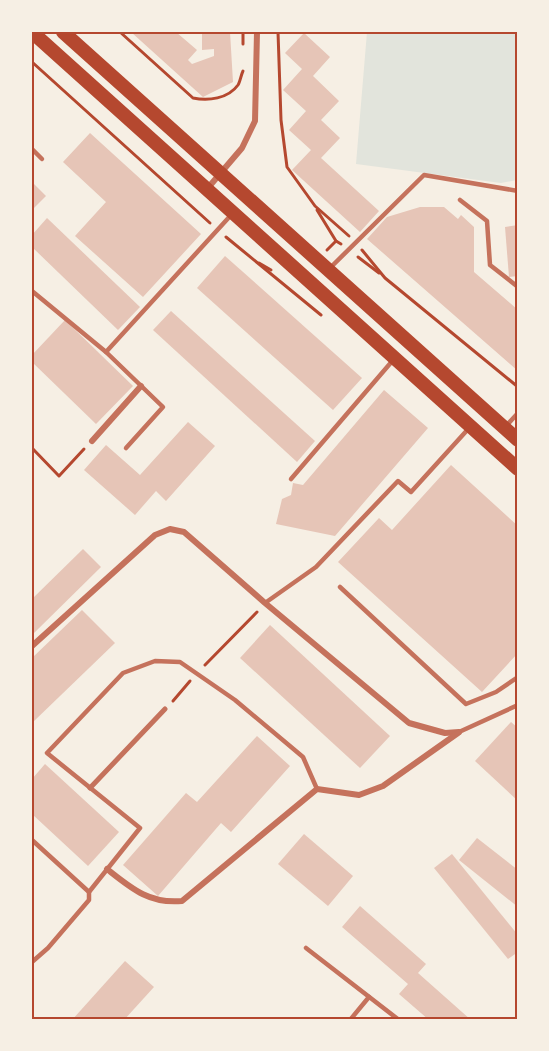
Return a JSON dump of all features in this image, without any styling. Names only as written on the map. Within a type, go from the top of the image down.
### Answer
[{"type":"main road","points":[[32,32],[518,469]]},
{"type":"main road","points":[[63,32],[518,440]]},
{"type":"street","points":[[206,190],[242,148],[255,121],[257,32]]},
{"type":"street","points":[[92,441],[141,386]]},
{"type":"street","points":[[32,646],[156,535],[170,529],[184,532],[409,723],[445,733],[459,732]]},
{"type":"street","points":[[90,788],[165,709]]},
{"type":"street","points":[[107,869],[132,889],[164,903],[182,901],[317,789],[359,795],[382,786],[459,732]]},
{"type":"lane","points":[[32,149],[42,159]]},
{"type":"lane","points":[[328,271],[424,175],[518,191]]},
{"type":"lane","points":[[460,200],[487,221],[490,265],[518,287]]},
{"type":"lane","points":[[106,352],[232,214]]},
{"type":"lane","points":[[32,291],[106,352],[163,408],[126,448]]},
{"type":"lane","points":[[291,478],[394,359]]},
{"type":"lane","points":[[504,428],[518,413]]},
{"type":"lane","points":[[265,603],[316,567],[398,481],[411,492],[470,427]]},
{"type":"lane","points":[[340,587],[466,704],[496,692],[518,677]]},
{"type":"lane","points":[[32,962],[48,948],[89,900],[89,892],[140,828],[46,753],[123,673],[155,661],[180,662],[235,700],[303,757],[317,789]]},
{"type":"lane","points":[[459,732],[518,705]]},
{"type":"lane","points":[[32,840],[89,892]]},
{"type":"lane","points":[[306,948],[399,1020]]},
{"type":"lane","points":[[350,1020],[369,997]]},
{"type":"path","points":[[120,32],[193,98],[208,101],[225,95],[238,85],[243,70]]},
{"type":"path","points":[[243,32],[243,51]]},
{"type":"path","points":[[32,62],[218,230],[274,278],[326,318]]},
{"type":"path","points":[[315,206],[336,240],[344,247]]},
{"type":"path","points":[[352,253],[386,278]]},
{"type":"path","points":[[32,448],[59,476],[92,441]]},
{"type":"path","points":[[213,656],[265,603]]},
{"type":"shaded area","points":[[367,32],[517,32],[517,180],[501,183],[356,164]]},
{"type":"building","points":[[131,32],[176,32],[197,50],[188,60],[192,64],[214,56],[214,49],[202,50],[202,32],[230,32],[233,82],[203,97]]},
{"type":"building","points":[[304,33],[330,57],[313,76],[339,101],[321,120],[340,138],[321,158],[379,211],[360,232],[292,170],[311,150],[289,130],[306,111],[283,90],[302,69],[285,53]]},
{"type":"building","points":[[90,133],[201,234],[143,297],[75,236],[106,202],[63,162]]},
{"type":"building","points":[[32,182],[46,196],[32,210]]},
{"type":"building","points":[[420,207],[444,207],[458,219],[461,215],[474,227],[474,272],[518,310],[518,371],[367,239],[387,217]]},
{"type":"building","points":[[47,218],[140,307],[118,330],[32,247],[32,235]]},
{"type":"building","points":[[518,225],[518,276],[509,277],[505,227]]},
{"type":"building","points":[[225,256],[362,378],[333,410],[197,288]]},
{"type":"building","points":[[171,311],[315,441],[297,462],[153,330]]},
{"type":"building","points":[[65,320],[133,386],[96,424],[32,362],[32,355]]},
{"type":"building","points":[[384,390],[428,428],[335,536],[276,524],[282,499],[291,495],[293,483],[303,485]]},
{"type":"building","points":[[188,422],[215,446],[166,501],[156,491],[135,515],[84,470],[106,445],[140,475]]},
{"type":"building","points":[[451,465],[518,526],[518,653],[482,692],[338,562],[379,518],[392,530]]},
{"type":"building","points":[[83,549],[101,567],[32,635],[32,599]]},
{"type":"building","points":[[82,610],[115,643],[32,723],[32,658]]},
{"type":"building","points":[[270,625],[390,736],[360,768],[240,658]]},
{"type":"building","points":[[511,722],[518,728],[518,801],[475,761]]},
{"type":"building","points":[[257,736],[290,766],[231,832],[221,823],[158,896],[123,865],[186,793],[197,802]]},
{"type":"building","points":[[45,764],[119,832],[88,866],[32,814],[32,779]]},
{"type":"building","points":[[304,834],[353,876],[328,906],[278,864]]},
{"type":"building","points":[[477,838],[518,870],[518,907],[459,860]]},
{"type":"building","points":[[452,854],[518,935],[518,952],[508,959],[434,868]]},
{"type":"building","points":[[360,906],[426,964],[418,973],[471,1020],[429,1020],[399,994],[408,984],[342,927]]},
{"type":"building","points":[[125,961],[154,987],[124,1020],[72,1020]]}]
